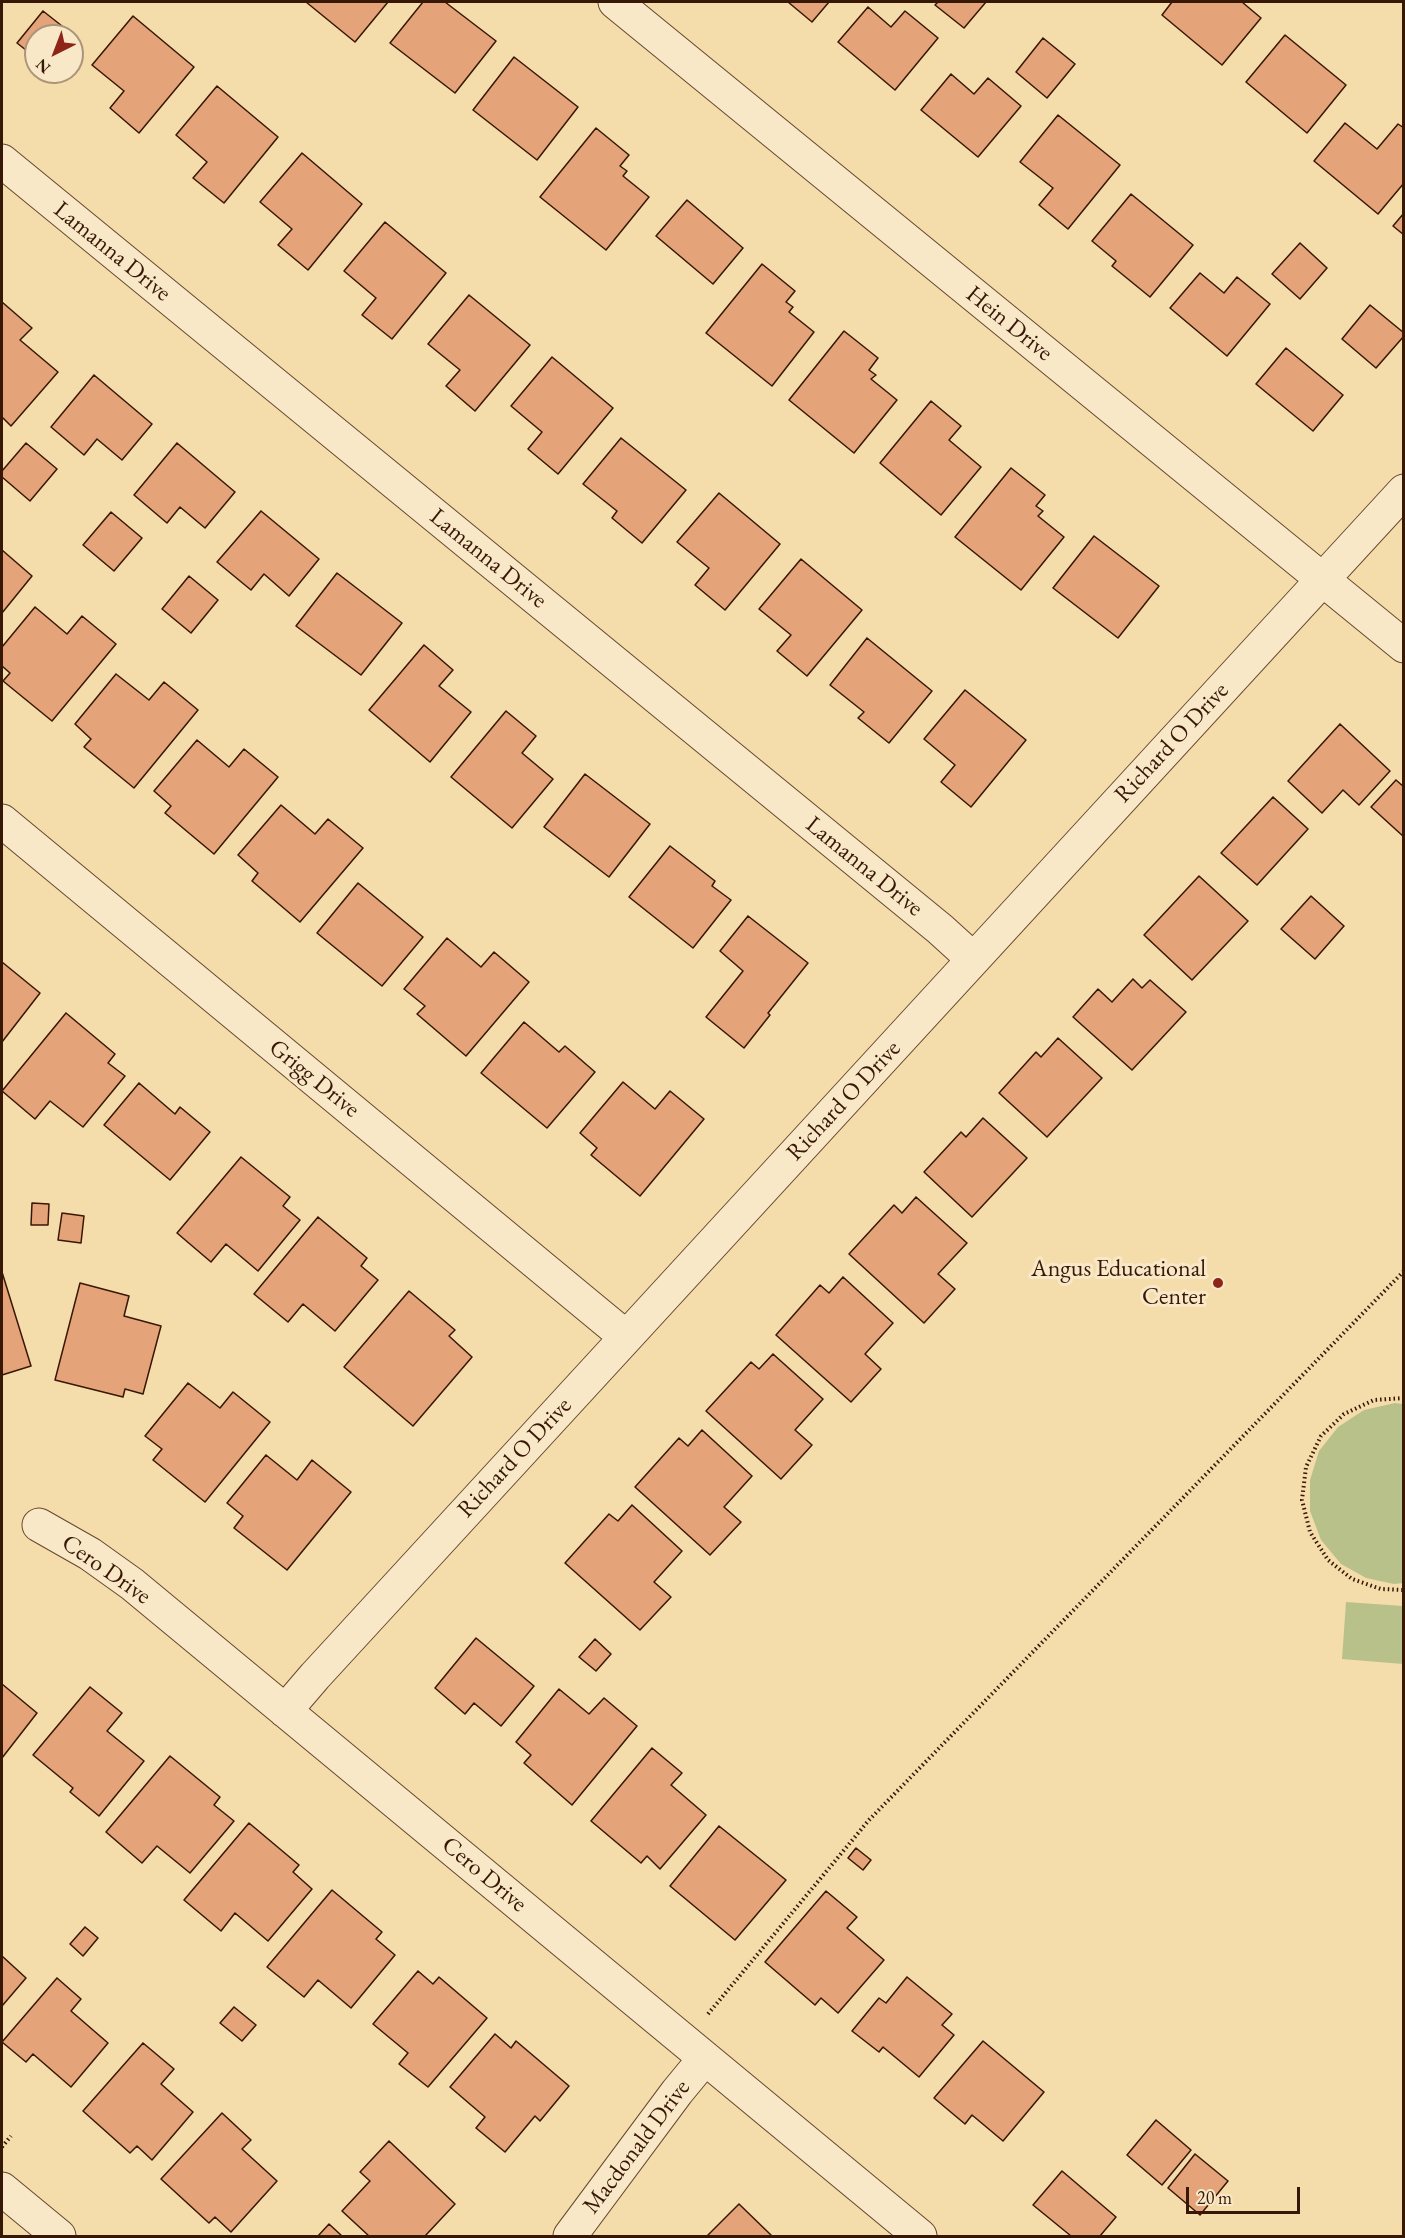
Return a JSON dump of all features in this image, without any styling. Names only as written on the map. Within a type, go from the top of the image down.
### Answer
[{"type":"street","name":"Hein Drive","points":[[615,2],[1404,646]]},
{"type":"street","name":"Lamanna Drive","points":[[2,161],[940,929],[973,959]]},
{"type":"street","name":"Richard O Drive","points":[[285,1712],[315,1676],[1404,491]]},
{"type":"street","name":"Grigg Drive","points":[[2,821],[626,1337]]},
{"type":"street","name":"Cero Drive","points":[[39,1525],[90,1554],[132,1584],[920,2236]]},
{"type":"street","name":"Macdonald Drive","points":[[570,2236],[705,2058]]},
{"type":"street","points":[[2,2189],[59,2236]]},
{"type":"path","points":[[701,2021],[869,1820],[1404,1271]]},
{"type":"path","points":[[1404,1398],[1374,1400],[1344,1414],[1321,1436],[1306,1467],[1302,1500],[1310,1532],[1328,1560],[1352,1579],[1381,1590],[1404,1590]]},
{"type":"path","points":[[2,2147],[11,2136]]},
{"type":"green space","points":[[1395,1403],[1403,1404],[1404,1583],[1394,1584],[1366,1578],[1341,1564],[1321,1540],[1310,1511],[1310,1480],[1319,1451],[1338,1427],[1364,1410]]},
{"type":"green space","points":[[1346,1602],[1403,1606],[1403,1664],[1342,1659]]},
{"type":"building","points":[[306,2],[388,2],[355,42]]},
{"type":"building","points":[[423,2],[445,2],[496,41],[455,93],[390,43]]},
{"type":"building","points":[[788,2],[829,2],[812,22]]},
{"type":"building","points":[[938,2],[986,2],[964,28],[935,5]]},
{"type":"building","points":[[1172,2],[1242,2],[1261,18],[1222,65],[1162,15]]},
{"type":"building","points":[[868,7],[891,27],[905,11],[938,38],[895,90],[838,42]]},
{"type":"building","points":[[43,11],[60,24],[32,24]]},
{"type":"building","points":[[133,16],[194,67],[139,133],[110,108],[124,91],[92,65]]},
{"type":"building","points":[[24,34],[24,49],[17,43]]},
{"type":"building","points":[[1285,35],[1346,85],[1307,133],[1246,82]]},
{"type":"building","points":[[1043,38],[1075,64],[1047,98],[1016,72]]},
{"type":"building","points":[[514,57],[578,107],[537,160],[473,110]]},
{"type":"building","points":[[951,74],[974,94],[988,78],[1021,106],[978,157],[921,110]]},
{"type":"building","points":[[217,86],[278,137],[224,203],[193,178],[207,162],[176,135]]},
{"type":"building","points":[[1058,115],[1120,165],[1068,229],[1039,205],[1053,188],[1020,162]]},
{"type":"building","points":[[1345,123],[1377,149],[1398,124],[1404,128],[1404,183],[1378,214],[1314,161]]},
{"type":"building","points":[[596,128],[629,155],[620,166],[627,171],[623,176],[649,197],[606,250],[540,197]]},
{"type":"building","points":[[302,153],[362,204],[308,270],[278,245],[292,229],[260,202]]},
{"type":"building","points":[[1131,194],[1193,245],[1150,297],[1112,266],[1116,261],[1092,241]]},
{"type":"building","points":[[687,200],[743,248],[713,284],[656,236]]},
{"type":"building","points":[[1404,213],[1404,235],[1393,226]]},
{"type":"building","points":[[385,222],[446,273],[392,339],[362,315],[376,298],[344,271]]},
{"type":"building","points":[[1300,243],[1327,268],[1300,299],[1272,274]]},
{"type":"building","points":[[762,264],[795,291],[786,302],[793,307],[789,312],[814,332],[772,386],[706,333]]},
{"type":"building","points":[[1200,273],[1224,293],[1237,277],[1270,304],[1227,356],[1170,308]]},
{"type":"building","points":[[469,295],[530,345],[475,411],[446,386],[460,370],[428,344]]},
{"type":"building","points":[[2,302],[32,328],[20,340],[58,372],[11,426],[2,417]]},
{"type":"building","points":[[1370,305],[1404,333],[1404,336],[1376,368],[1342,339]]},
{"type":"building","points":[[844,331],[878,358],[869,370],[876,375],[871,379],[897,400],[854,453],[789,400]]},
{"type":"building","points":[[1286,348],[1343,395],[1313,431],[1256,384]]},
{"type":"building","points":[[552,357],[613,408],[558,474],[528,449],[542,432],[511,406]]},
{"type":"building","points":[[94,375],[152,424],[122,460],[97,439],[84,455],[51,427]]},
{"type":"building","points":[[931,401],[961,426],[949,440],[981,467],[941,515],[880,463]]},
{"type":"building","points":[[621,438],[686,490],[642,543],[612,518],[617,511],[583,484]]},
{"type":"building","points":[[26,443],[57,469],[30,501],[2,477],[2,471]]},
{"type":"building","points":[[177,443],[235,492],[205,528],[180,507],[167,523],[134,495]]},
{"type":"building","points":[[1011,468],[1045,495],[1036,506],[1043,511],[1038,516],[1064,537],[1021,590],[955,537]]},
{"type":"building","points":[[719,493],[780,544],[725,610],[695,585],[709,568],[677,542]]},
{"type":"building","points":[[261,511],[319,559],[289,596],[264,574],[251,590],[217,562]]},
{"type":"building","points":[[111,512],[142,538],[114,571],[83,545]]},
{"type":"building","points":[[1094,536],[1159,586],[1118,638],[1053,588]]},
{"type":"building","points":[[2,550],[32,576],[2,613]]},
{"type":"building","points":[[801,559],[862,610],[807,676],[777,651],[791,635],[759,609]]},
{"type":"building","points":[[337,573],[402,623],[361,675],[296,626]]},
{"type":"building","points":[[189,576],[218,600],[191,633],[162,609]]},
{"type":"building","points":[[35,607],[67,634],[82,616],[116,644],[52,721],[3,681],[10,673],[2,666],[2,647]]},
{"type":"building","points":[[867,638],[932,691],[889,743],[858,718],[864,712],[830,685]]},
{"type":"building","points":[[424,645],[453,670],[439,686],[471,712],[430,762],[369,710]]},
{"type":"building","points":[[116,674],[149,700],[164,682],[198,710],[134,788],[84,747],[91,739],[75,724]]},
{"type":"building","points":[[965,690],[1026,740],[971,807],[941,782],[955,765],[924,739]]},
{"type":"building","points":[[506,711],[536,736],[522,753],[553,779],[512,828],[451,777]]},
{"type":"building","points":[[1340,724],[1390,771],[1359,805],[1343,790],[1322,813],[1288,781]]},
{"type":"building","points":[[197,740],[229,767],[244,749],[278,777],[214,854],[165,813],[171,806],[154,791]]},
{"type":"building","points":[[585,774],[650,824],[609,877],[544,827]]},
{"type":"building","points":[[1396,780],[1404,787],[1404,837],[1371,807]]},
{"type":"building","points":[[1273,797],[1308,829],[1257,885],[1221,853]]},
{"type":"building","points":[[281,805],[315,834],[328,819],[363,848],[300,922],[252,881],[258,873],[238,855]]},
{"type":"building","points":[[670,846],[715,881],[712,886],[731,900],[693,948],[629,897]]},
{"type":"building","points":[[1199,876],[1248,921],[1192,980],[1144,935]]},
{"type":"building","points":[[358,883],[423,937],[382,986],[317,933]]},
{"type":"building","points":[[1311,896],[1344,926],[1315,959],[1281,929]]},
{"type":"building","points":[[748,916],[808,963],[768,1013],[770,1015],[744,1048],[706,1017],[743,971],[720,951]]},
{"type":"building","points":[[447,938],[481,967],[494,952],[529,982],[466,1056],[417,1014],[425,1006],[404,989]]},
{"type":"building","points":[[2,962],[40,993],[2,1042]]},
{"type":"building","points":[[1133,979],[1142,988],[1150,980],[1186,1012],[1132,1070],[1073,1017],[1098,989],[1112,1002]]},
{"type":"building","points":[[66,1013],[115,1054],[108,1063],[125,1076],[83,1127],[50,1101],[35,1119],[2,1091]]},
{"type":"building","points":[[524,1022],[559,1052],[565,1046],[595,1072],[547,1128],[481,1073]]},
{"type":"building","points":[[1058,1038],[1102,1078],[1047,1137],[999,1093],[1036,1052],[1041,1057]]},
{"type":"building","points":[[623,1082],[655,1109],[670,1091],[704,1119],[640,1196],[591,1155],[597,1148],[580,1133]]},
{"type":"building","points":[[139,1083],[175,1114],[180,1107],[210,1132],[170,1180],[104,1125]]},
{"type":"building","points":[[983,1118],[1027,1158],[972,1217],[924,1172],[961,1132],[966,1137]]},
{"type":"building","points":[[241,1157],[290,1197],[283,1206],[300,1220],[258,1271],[226,1244],[211,1262],[177,1233]]},
{"type":"building","points":[[916,1197],[967,1243],[938,1274],[955,1289],[924,1323],[849,1254],[894,1205],[902,1213]]},
{"type":"building","points":[[32,1203],[49,1204],[48,1225],[31,1225]]},
{"type":"building","points":[[62,1213],[84,1216],[81,1243],[58,1240]]},
{"type":"building","points":[[318,1217],[367,1258],[361,1266],[378,1280],[335,1331],[303,1304],[288,1322],[254,1294]]},
{"type":"building","points":[[2,1272],[31,1366],[2,1375]]},
{"type":"building","points":[[843,1277],[893,1323],[865,1354],[881,1369],[851,1402],[776,1335],[820,1285],[829,1293]]},
{"type":"building","points":[[80,1283],[129,1296],[124,1316],[161,1326],[143,1394],[125,1389],[123,1397],[55,1380]]},
{"type":"building","points":[[409,1291],[455,1330],[449,1336],[472,1357],[413,1426],[344,1367]]},
{"type":"building","points":[[773,1354],[823,1399],[795,1430],[812,1445],[781,1479],[706,1411],[751,1362],[759,1369]]},
{"type":"building","points":[[188,1383],[220,1408],[233,1392],[270,1422],[205,1502],[153,1460],[162,1449],[145,1436]]},
{"type":"building","points":[[702,1430],[752,1476],[724,1507],[741,1522],[710,1555],[635,1487],[679,1438],[688,1446]]},
{"type":"building","points":[[266,1455],[297,1480],[312,1460],[351,1492],[287,1570],[234,1528],[243,1516],[227,1503]]},
{"type":"building","points":[[632,1505],[682,1551],[654,1582],[671,1597],[640,1630],[565,1563],[609,1514],[618,1521]]},
{"type":"building","points":[[476,1638],[534,1686],[501,1726],[474,1703],[465,1714],[435,1688]]},
{"type":"building","points":[[595,1639],[611,1654],[596,1671],[579,1657]]},
{"type":"building","points":[[2,1684],[37,1713],[2,1758]]},
{"type":"building","points":[[90,1687],[122,1713],[107,1731],[144,1761],[99,1816],[70,1792],[73,1788],[33,1755]]},
{"type":"building","points":[[559,1689],[589,1714],[604,1698],[637,1726],[572,1805],[524,1763],[531,1755],[516,1742]]},
{"type":"building","points":[[652,1748],[682,1773],[671,1785],[706,1815],[660,1869],[647,1856],[641,1863],[591,1821]]},
{"type":"building","points":[[170,1756],[220,1797],[214,1805],[234,1821],[190,1873],[157,1846],[142,1863],[106,1832]]},
{"type":"building","points":[[249,1823],[299,1865],[293,1872],[312,1889],[268,1941],[235,1913],[221,1931],[184,1900]]},
{"type":"building","points":[[719,1826],[786,1880],[735,1940],[670,1886]]},
{"type":"building","points":[[856,1848],[871,1860],[863,1870],[848,1858]]},
{"type":"building","points":[[332,1890],[382,1932],[376,1939],[395,1955],[351,2008],[318,1980],[304,1997],[267,1967]]},
{"type":"building","points":[[826,1891],[857,1917],[847,1928],[884,1960],[838,2013],[821,1998],[815,2005],[765,1962]]},
{"type":"building","points":[[85,1927],[98,1938],[83,1956],[70,1944]]},
{"type":"building","points":[[2,1956],[26,1978],[2,2006]]},
{"type":"building","points":[[418,1971],[433,1984],[439,1977],[487,2018],[428,2087],[399,2064],[408,2053],[373,2024]]},
{"type":"building","points":[[907,1977],[952,2014],[942,2025],[954,2035],[919,2077],[883,2047],[879,2052],[852,2031],[879,1998],[886,2003]]},
{"type":"building","points":[[57,1978],[81,1999],[71,2011],[108,2043],[71,2087],[33,2054],[26,2062],[2,2042]]},
{"type":"building","points":[[234,2007],[256,2025],[242,2041],[220,2023]]},
{"type":"building","points":[[495,2034],[511,2048],[516,2041],[569,2086],[540,2121],[535,2116],[505,2152],[476,2128],[485,2117],[450,2087]]},
{"type":"building","points":[[983,2041],[1044,2092],[1003,2141],[972,2115],[965,2124],[934,2098]]},
{"type":"building","points":[[143,2043],[174,2069],[161,2084],[193,2112],[152,2160],[137,2146],[130,2153],[83,2111]]},
{"type":"building","points":[[222,2113],[251,2140],[242,2149],[277,2181],[231,2232],[215,2217],[209,2223],[161,2179]]},
{"type":"building","points":[[1156,2120],[1191,2150],[1162,2185],[1127,2155]]},
{"type":"building","points":[[389,2141],[455,2204],[425,2236],[369,2236],[342,2211],[370,2181],[360,2172]]},
{"type":"building","points":[[1195,2154],[1228,2181],[1200,2215],[1168,2188]]},
{"type":"building","points":[[1062,2171],[1116,2217],[1100,2236],[1071,2236],[1033,2205]]},
{"type":"building","points":[[739,2204],[772,2236],[707,2236]]},
{"type":"building","points":[[329,2224],[342,2236],[318,2236]]},
{"type":"place","name":"Angus Educational Center","points":[[1218,1283]]}]
